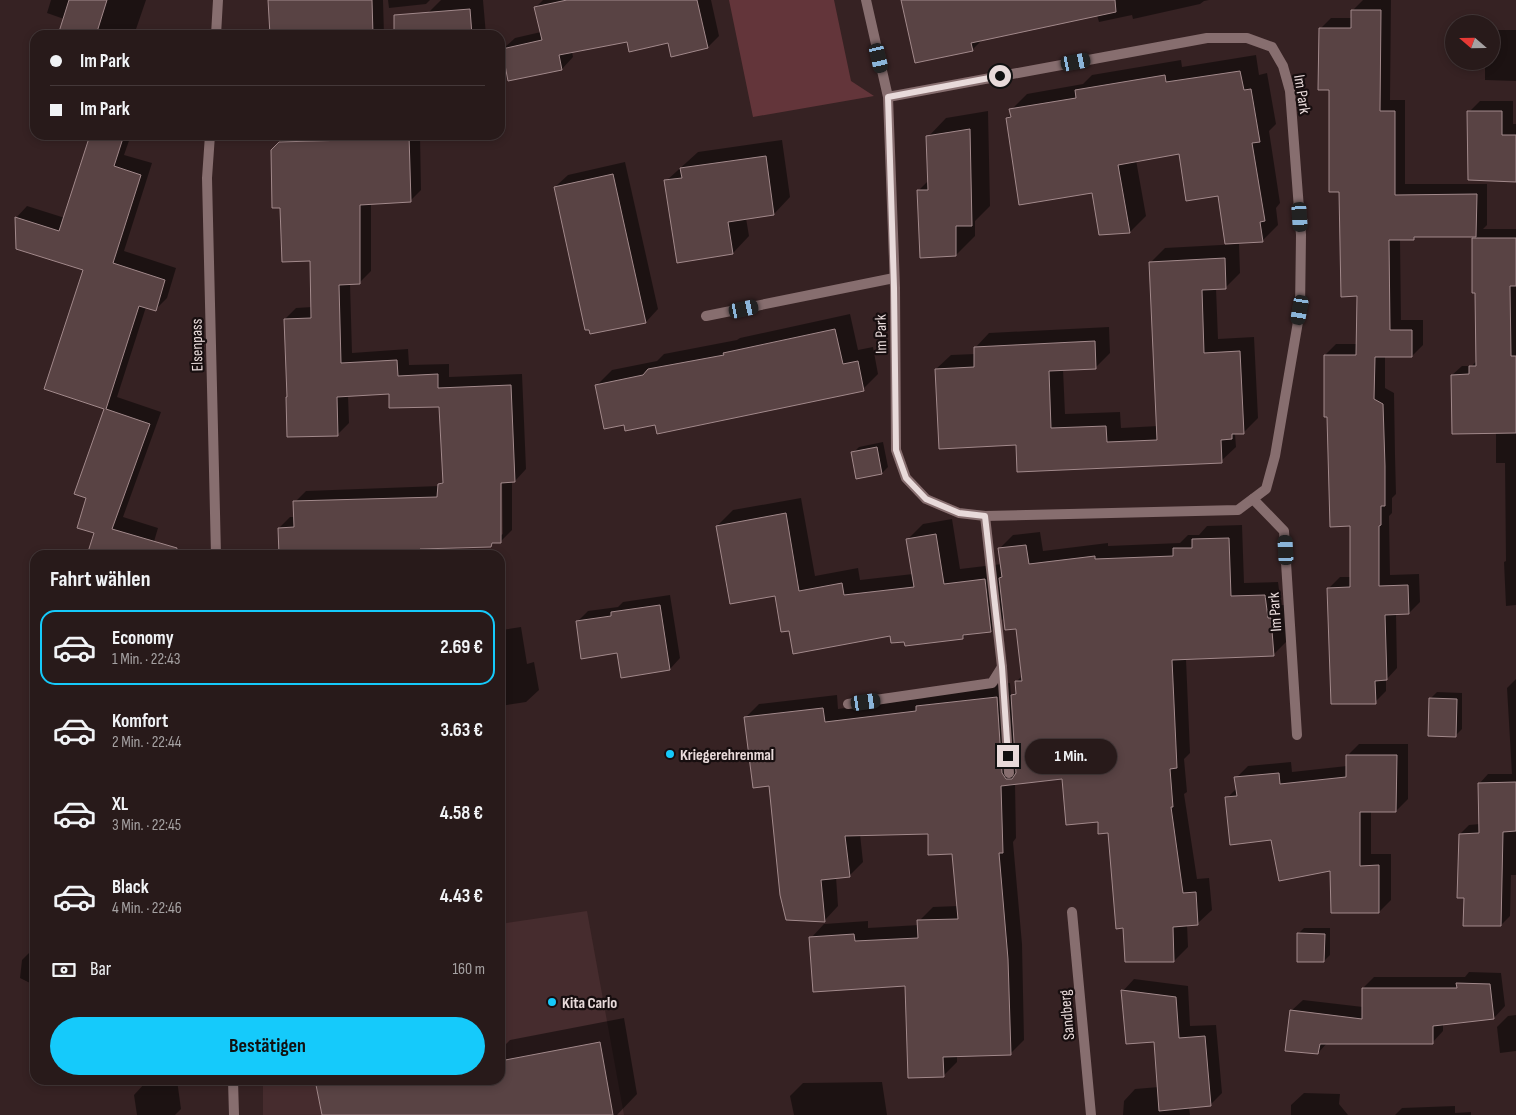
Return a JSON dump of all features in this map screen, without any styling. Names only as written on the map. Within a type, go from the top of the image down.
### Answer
[{"type":"street","points":[[216,30],[218,0]]},
{"type":"street","name":"Im Park","points":[[866,0],[888,97],[894,278],[896,450],[906,478],[926,499],[959,513],[985,516],[1238,510],[1266,489],[1275,456],[1300,310],[1301,236],[1290,91],[1283,66],[1272,47],[1247,38],[1207,38],[888,97]]},
{"type":"street","name":"Elsenpass","points":[[210,140],[207,188],[216,550]]},
{"type":"street","points":[[706,316],[894,278]]},
{"type":"street","name":"Im Park","points":[[1253,499],[1284,531],[1297,735]]},
{"type":"street","points":[[985,516],[1002,667],[1009,773]]},
{"type":"street","points":[[848,704],[992,683],[1002,667]]},
{"type":"street","name":"Sandberg","points":[[1072,912],[1091,1115]]},
{"type":"street","points":[[233,1085],[234,1115]]},
{"type":"shaded area","points":[[729,0],[834,0],[851,81],[874,96],[753,117]]},
{"type":"shaded area","name":"Kita Carlo","points":[[587,911],[624,1115],[263,1115],[263,1085],[505,1085],[505,923]]},
{"type":"building","points":[[69,0],[107,0],[98,30],[60,30]]},
{"type":"building","points":[[268,0],[372,0],[373,30],[270,30]]},
{"type":"building","points":[[567,0],[697,0],[708,48],[671,57],[668,43],[629,52],[627,42],[559,55],[562,70],[508,81],[505,65],[505,48],[542,40],[534,7]]},
{"type":"building","points":[[901,0],[1115,0],[1116,12],[971,43],[973,51],[915,63]]},
{"type":"building","points":[[470,9],[472,30],[394,30],[394,15]]},
{"type":"building","points":[[1351,10],[1381,10],[1380,111],[1395,111],[1395,195],[1477,194],[1476,237],[1414,237],[1414,240],[1389,240],[1390,330],[1412,330],[1412,357],[1375,357],[1374,399],[1383,404],[1385,466],[1385,506],[1381,506],[1381,525],[1379,526],[1379,586],[1408,585],[1409,614],[1385,615],[1387,680],[1375,681],[1376,704],[1331,704],[1327,588],[1350,587],[1350,526],[1330,527],[1327,417],[1324,417],[1324,355],[1356,355],[1357,296],[1341,297],[1339,192],[1329,192],[1329,90],[1318,90],[1319,28],[1351,28]]},
{"type":"building","points":[[1240,71],[1244,90],[1251,89],[1260,142],[1252,143],[1265,221],[1260,222],[1263,242],[1225,244],[1218,196],[1186,201],[1179,154],[1118,165],[1130,233],[1099,235],[1092,193],[1019,205],[1006,118],[1011,117],[1009,109],[1076,98],[1075,90],[1165,75],[1166,82]]},
{"type":"building","points":[[1467,111],[1502,111],[1502,135],[1516,135],[1516,182],[1468,180]]},
{"type":"building","points":[[970,129],[972,226],[956,226],[956,256],[920,258],[917,190],[928,190],[926,136]]},
{"type":"building","points":[[88,140],[122,140],[114,166],[141,175],[113,263],[165,280],[156,311],[139,306],[106,409],[150,424],[112,529],[177,548],[177,550],[89,550],[94,533],[77,528],[86,498],[74,494],[104,409],[44,389],[83,270],[16,249],[15,217],[59,231]]},
{"type":"building","points":[[409,140],[411,202],[360,205],[360,284],[339,285],[341,363],[397,360],[398,376],[438,374],[438,388],[511,385],[515,482],[501,483],[501,543],[492,543],[491,547],[420,550],[279,550],[278,528],[294,527],[293,501],[437,497],[438,484],[443,483],[439,407],[389,408],[389,394],[337,397],[338,436],[287,437],[284,319],[311,318],[310,261],[282,262],[280,208],[272,208],[271,150],[279,142]]},
{"type":"building","points":[[766,156],[774,215],[728,222],[733,254],[677,263],[664,180],[682,178],[680,168]]},
{"type":"building","points":[[613,174],[646,323],[590,334],[589,330],[585,330],[554,187]]},
{"type":"building","points":[[1472,238],[1516,238],[1516,286],[1510,286],[1511,356],[1516,356],[1516,433],[1452,434],[1451,375],[1469,374],[1469,366],[1476,366],[1475,293],[1472,293]]},
{"type":"building","points":[[1225,258],[1226,289],[1202,290],[1204,353],[1240,351],[1244,434],[1232,434],[1232,439],[1221,440],[1222,463],[1017,472],[1016,445],[939,449],[935,369],[974,367],[974,347],[1095,341],[1096,369],[1049,371],[1051,428],[1106,426],[1107,442],[1157,440],[1149,262]]},
{"type":"building","points":[[835,329],[843,364],[858,361],[864,391],[657,434],[655,425],[625,431],[624,425],[604,429],[595,385],[643,375],[648,369],[724,355],[723,353]]},
{"type":"building","points":[[877,447],[882,474],[856,479],[851,452]]},
{"type":"building","points":[[786,513],[799,591],[842,583],[844,595],[914,587],[906,539],[936,534],[944,584],[985,579],[991,632],[963,635],[963,639],[905,646],[904,642],[891,643],[890,636],[793,654],[789,631],[781,632],[775,596],[730,604],[716,526]]},
{"type":"building","points":[[1229,538],[1231,596],[1265,595],[1268,618],[1271,618],[1274,656],[1172,660],[1177,768],[1170,769],[1173,807],[1171,807],[1183,893],[1196,892],[1198,925],[1173,927],[1174,962],[1125,962],[1123,928],[1116,929],[1108,833],[1098,834],[1098,822],[1066,825],[1062,779],[1001,786],[1003,853],[999,853],[1008,959],[1011,1055],[943,1057],[944,1077],[908,1078],[905,986],[813,992],[809,937],[854,934],[855,941],[918,938],[917,920],[958,919],[952,854],[928,855],[928,834],[845,836],[850,877],[821,880],[825,922],[786,920],[780,895],[769,786],[753,788],[744,717],[823,708],[825,722],[916,711],[916,706],[997,697],[1002,773],[1006,779],[1012,779],[1016,773],[1011,695],[1016,694],[1015,681],[1022,681],[1016,629],[1005,630],[999,578],[1002,577],[998,548],[1026,545],[1029,564],[1095,556],[1095,559],[1173,556],[1173,548],[1192,548],[1192,539]]},
{"type":"building","points":[[660,605],[670,670],[621,678],[617,653],[581,659],[576,621],[611,616],[611,612]]},
{"type":"building","points":[[1429,698],[1457,699],[1456,737],[1428,736]]},
{"type":"building","points":[[1346,755],[1397,755],[1396,812],[1360,812],[1360,866],[1379,865],[1379,913],[1331,913],[1330,871],[1279,881],[1271,840],[1230,845],[1225,797],[1237,796],[1234,777],[1279,773],[1280,784],[1346,777]]},
{"type":"building","points":[[1516,782],[1516,831],[1503,832],[1501,926],[1463,926],[1464,898],[1457,898],[1459,834],[1479,833],[1478,783]]},
{"type":"building","points":[[1297,933],[1325,934],[1324,962],[1297,962]]},
{"type":"building","points":[[1456,983],[1490,984],[1494,1019],[1433,1026],[1433,1044],[1320,1044],[1318,1054],[1285,1051],[1290,1010],[1362,1019],[1362,988],[1457,988]]},
{"type":"building","points":[[1121,990],[1176,997],[1179,1038],[1205,1036],[1211,1106],[1159,1111],[1154,1042],[1126,1044]]},
{"type":"building","points":[[600,1042],[613,1115],[322,1115],[316,1085],[505,1085],[505,1060]]},
{"type":"place","name":"Kriegerehrenmal","points":[[670,754]]},
{"type":"place","name":"Kita Carlo","points":[[552,1002]]},
{"type":"route","points":[[1000,76],[888,97],[894,288],[896,450],[906,478],[926,499],[959,513],[985,516],[1002,667],[1008,756]]}]
